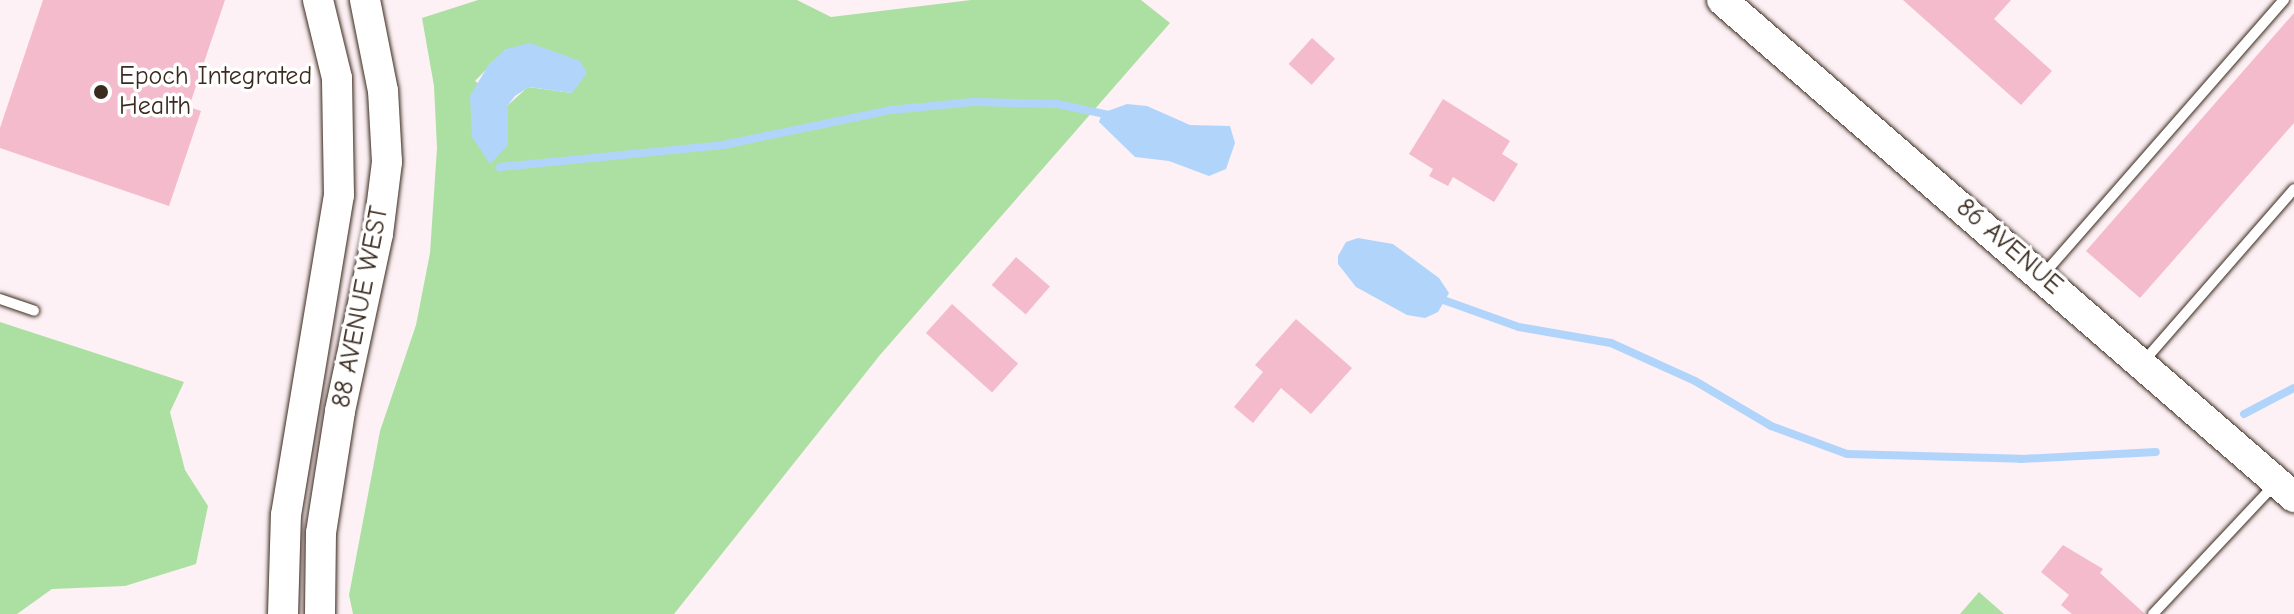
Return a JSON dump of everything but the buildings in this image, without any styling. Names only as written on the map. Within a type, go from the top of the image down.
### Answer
[{"type":"main road","name":"88 AVENUE WEST","points":[[283,614],[286,515],[339,195],[337,78],[318,0]]},
{"type":"main road","name":"88 AVENUE WEST","points":[[320,614],[321,533],[340,411],[378,234],[387,162],[383,91],[365,0]]},
{"type":"main road","name":"86 AVENUE","points":[[1722,0],[2286,489]]},
{"type":"lane","points":[[2042,275],[2284,0]]},
{"type":"lane","points":[[2143,362],[2294,189]]},
{"type":"lane","points":[[0,299],[34,311]]},
{"type":"lane","points":[[2153,614],[2286,489]]},
{"type":"green space","points":[[478,0],[797,0],[831,17],[971,0],[1141,0],[1170,23],[880,355],[674,614],[353,614],[349,595],[380,431],[416,325],[430,253],[437,148],[434,86],[422,18]],"holes":[[[506,49],[572,93],[528,87],[508,105],[475,81]]]},
{"type":"green space","points":[[0,322],[184,382],[170,412],[185,470],[208,506],[196,564],[125,586],[52,589],[17,614],[0,614]]},
{"type":"green space","points":[[1979,592],[2004,614],[1960,614]]},
{"type":"water","points":[[530,43],[580,61],[587,73],[572,93],[529,87],[515,96],[508,105],[508,145],[490,164],[472,137],[470,96],[489,64],[506,49]]},
{"type":"water","points":[[1127,104],[1147,106],[1190,125],[1230,126],[1235,143],[1226,169],[1209,176],[1169,161],[1135,157],[1099,122],[1102,113]]},
{"type":"water","points":[[1358,238],[1393,244],[1439,278],[1449,293],[1438,312],[1425,318],[1407,315],[1356,287],[1338,264],[1338,256],[1346,242]]},
{"type":"waterway","points":[[500,167],[723,145],[891,110],[973,102],[1057,104],[1109,115]]},
{"type":"waterway","points":[[1435,297],[1519,327],[1611,343],[1695,381],[1771,426],[1847,454],[2021,459],[2156,452]]},
{"type":"waterway","points":[[2244,414],[2294,388]]},
{"type":"place","name":"Epoch Integrated Health","points":[[101,92]]}]
